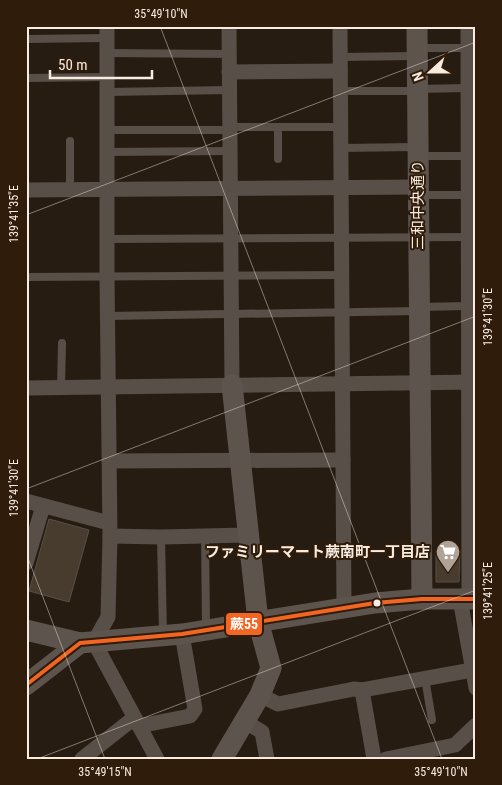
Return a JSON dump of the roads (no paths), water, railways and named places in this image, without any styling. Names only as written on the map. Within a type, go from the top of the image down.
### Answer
[{"type":"street","points":[[222,759],[260,694],[271,668],[258,621],[247,535],[232,385],[228,26]]},
{"type":"street","points":[[340,26],[344,607]]},
{"type":"street","name":"三和中央通り","points":[[417,26],[422,599]]},
{"type":"street","points":[[468,26],[468,306],[472,383],[468,599],[476,688]]},
{"type":"street","points":[[26,685],[87,642],[108,617],[110,530],[107,39]]},
{"type":"street","points":[[229,72],[340,64]]},
{"type":"street","points":[[26,190],[341,188],[418,191]]},
{"type":"street","points":[[26,388],[472,383]]},
{"type":"street","points":[[109,461],[343,460]]},
{"type":"street","points":[[26,501],[110,530],[161,537],[247,535]]},
{"type":"street","points":[[26,563],[43,506]]},
{"type":"street","points":[[26,630],[87,642],[172,635],[375,603],[422,599],[468,599]]},
{"type":"street","points":[[82,759],[136,722],[190,716],[195,709],[172,635]]},
{"type":"street","points":[[87,642],[158,759]]},
{"type":"street","points":[[260,694],[278,704],[354,689],[362,690],[425,678],[473,665]]},
{"type":"street","points":[[362,690],[374,759]]},
{"type":"street","points":[[244,721],[262,732],[267,759]]},
{"type":"street","points":[[386,759],[455,745],[476,725]]},
{"type":"lane","points":[[26,39],[107,39],[229,54]]},
{"type":"lane","points":[[340,64],[417,52],[468,48]]},
{"type":"lane","points":[[26,78],[229,90]]},
{"type":"lane","points":[[340,91],[468,88]]},
{"type":"lane","points":[[278,127],[278,159]]},
{"type":"lane","points":[[107,130],[340,127]]},
{"type":"lane","points":[[70,141],[70,190]]},
{"type":"lane","points":[[340,148],[468,156]]},
{"type":"lane","points":[[107,152],[230,151]]},
{"type":"lane","points":[[418,191],[468,195]]},
{"type":"lane","points":[[107,239],[468,237]]},
{"type":"lane","points":[[26,277],[342,275]]},
{"type":"lane","points":[[108,316],[342,312],[468,306]]},
{"type":"lane","points":[[61,388],[62,343]]},
{"type":"lane","points":[[205,536],[206,630]]},
{"type":"lane","points":[[161,537],[172,635]]},
{"type":"lane","points":[[425,678],[432,720]]},
{"type":"place","name":"ファミリーマート蕨南町一丁目店","points":[[448,573]]}]
